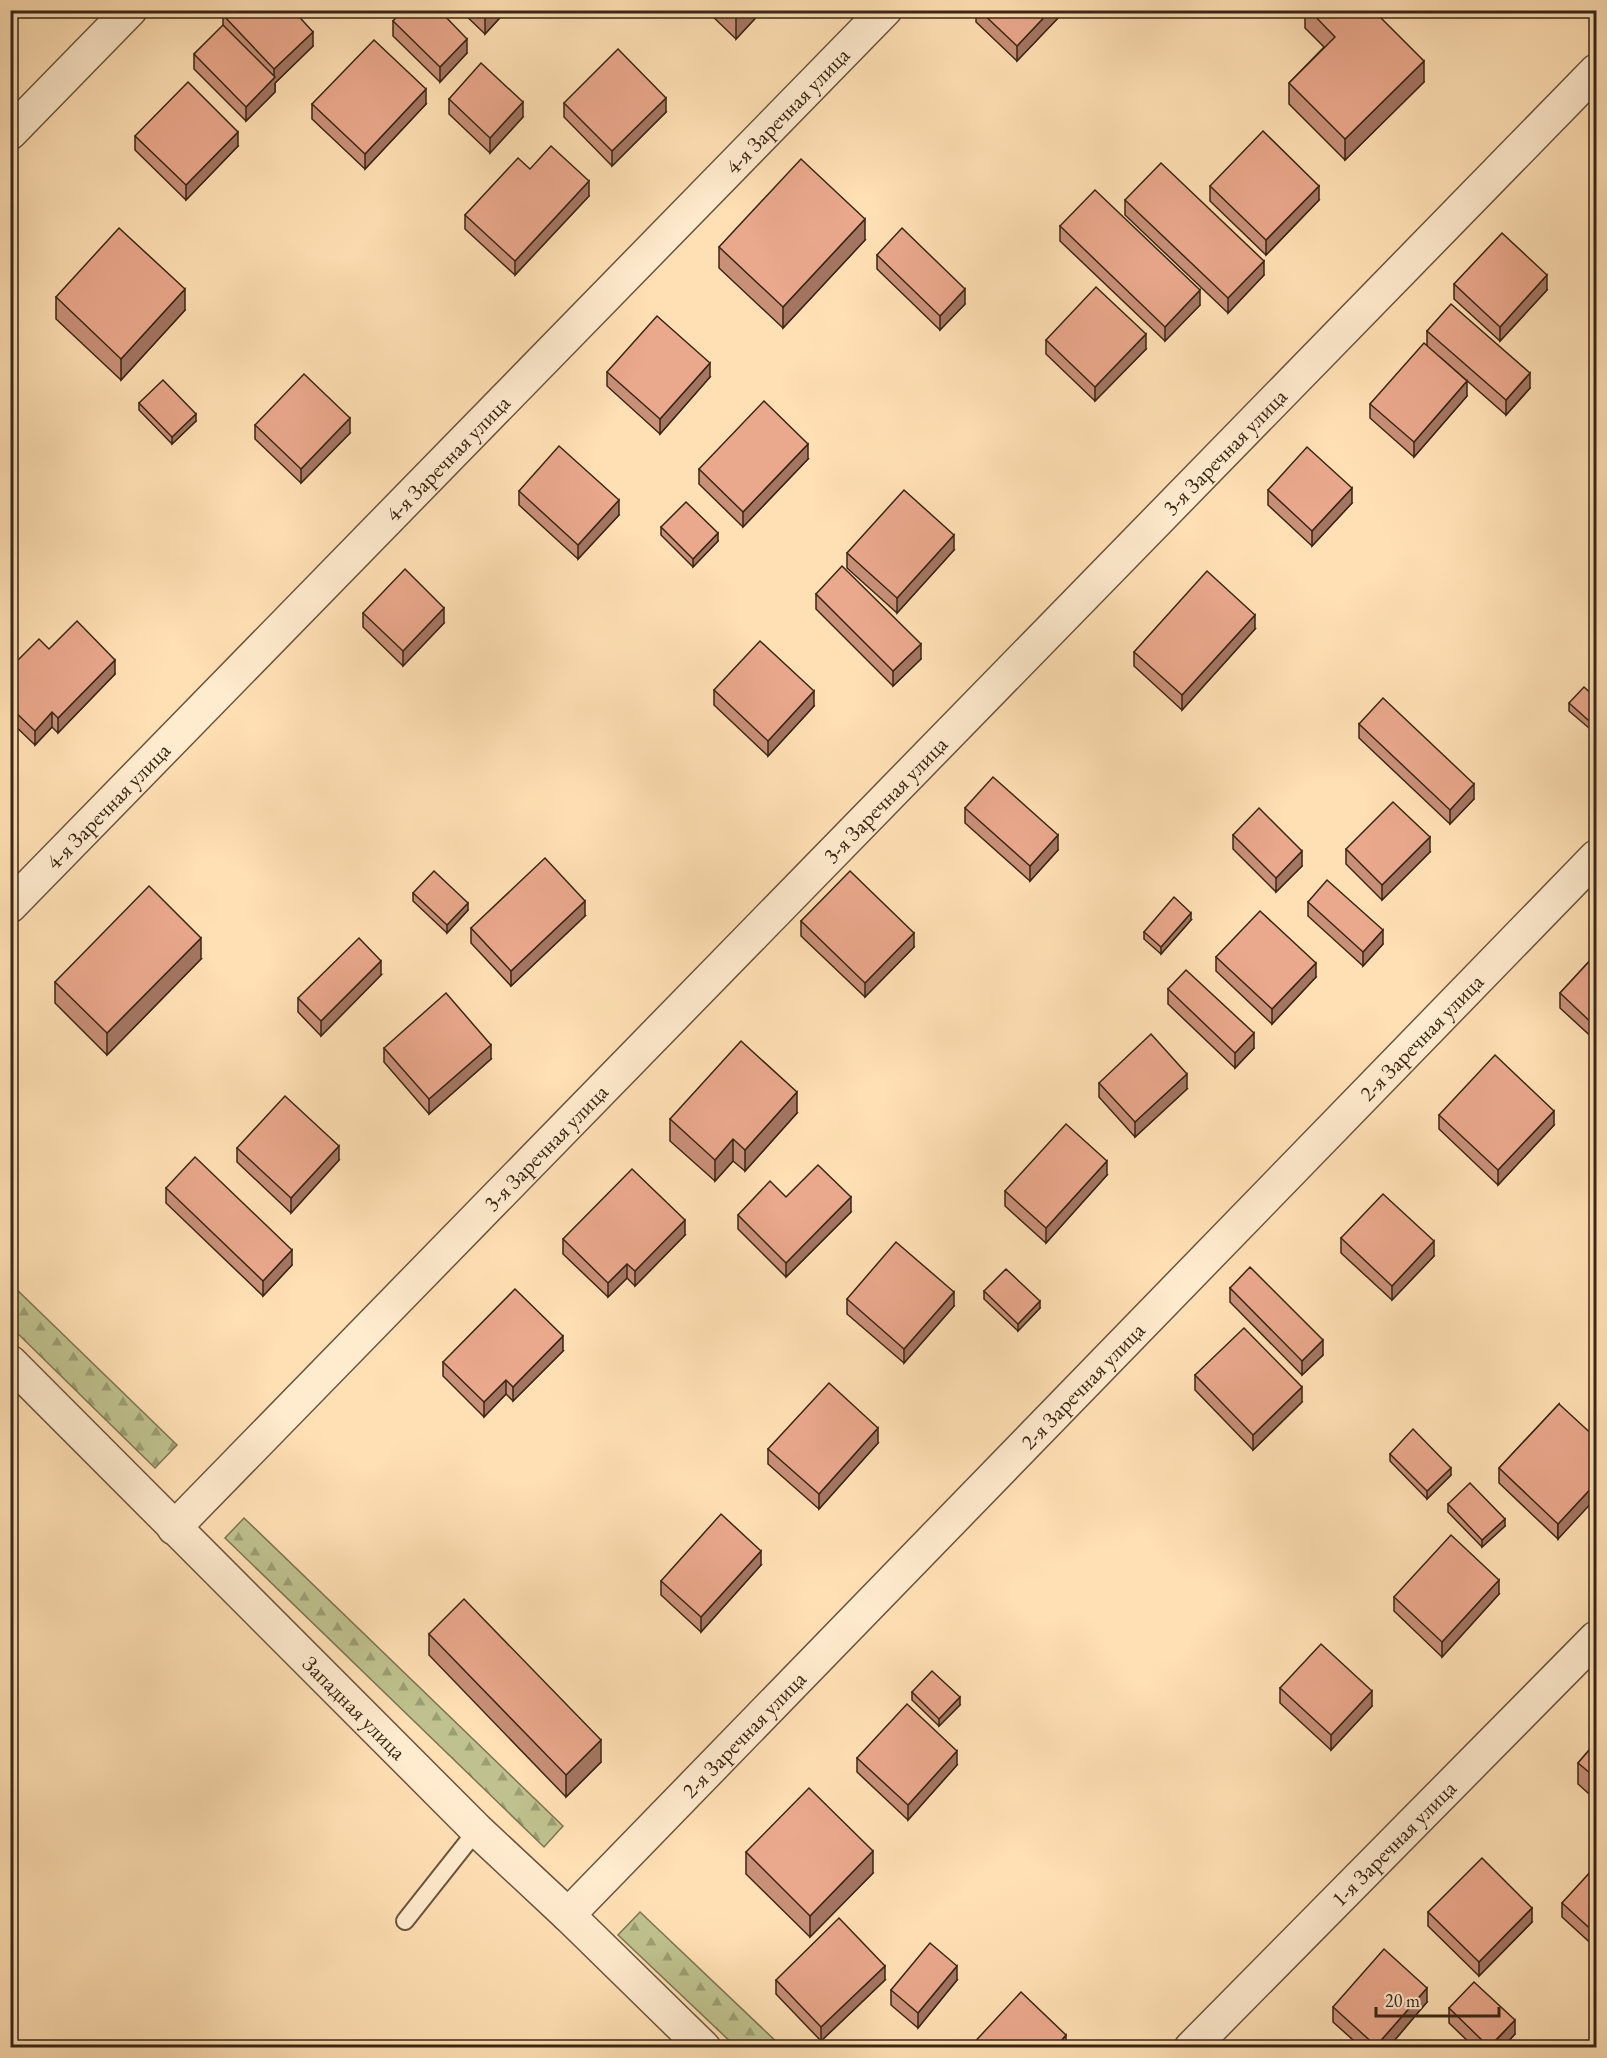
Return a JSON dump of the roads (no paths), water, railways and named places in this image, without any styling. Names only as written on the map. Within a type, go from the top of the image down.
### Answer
[{"type":"street","points":[[10,134],[130,10]]},
{"type":"street","name":"4-я Заречная улица","points":[[10,906],[885,10]]},
{"type":"street","name":"3-я Заречная улица","points":[[174,1527],[1596,71]]},
{"type":"street","name":"2-я Заречная улица","points":[[568,1915],[1596,856]]},
{"type":"street","name":"Западная улица","points":[[10,1362],[477,1830],[704,2048]]},
{"type":"street","name":"1-я Заречная улица","points":[[1191,2048],[1596,1638]]},
{"type":"lane","points":[[405,1921],[477,1830]]}]
